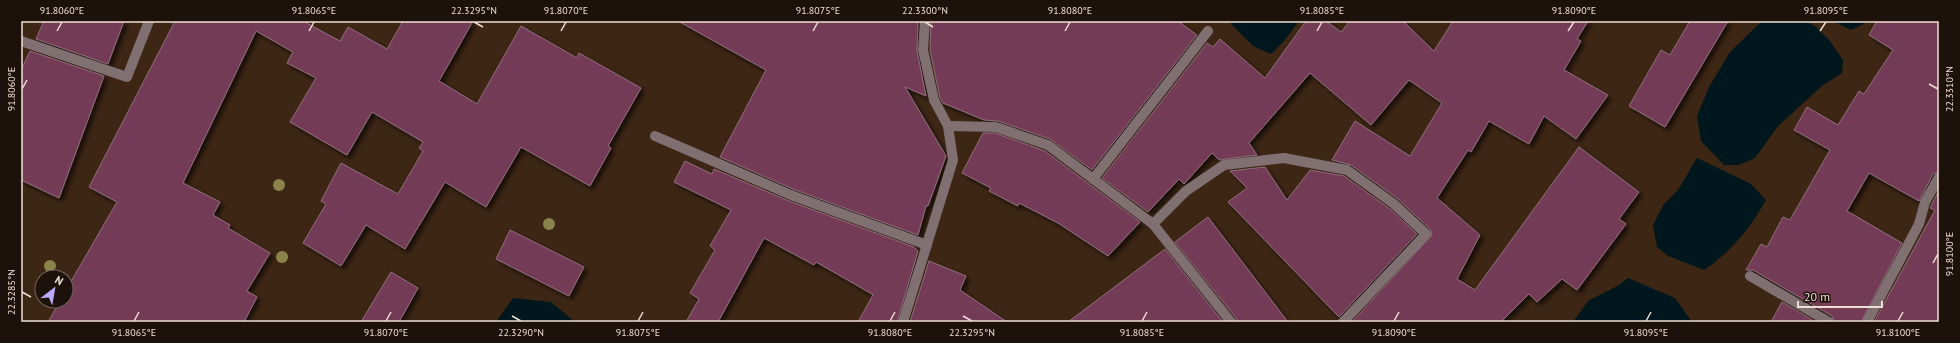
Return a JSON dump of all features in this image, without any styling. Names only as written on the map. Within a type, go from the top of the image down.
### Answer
[{"type":"street","points":[[21,41],[127,77],[149,21]]},
{"type":"street","points":[[903,322],[953,160],[948,126],[934,100],[923,50],[925,21]]},
{"type":"street","points":[[1093,179],[1208,31]]},
{"type":"street","points":[[948,126],[996,127],[1048,145],[1153,224],[1231,322]]},
{"type":"street","points":[[655,136],[791,195],[927,245]]},
{"type":"street","points":[[1153,224],[1186,191],[1224,165],[1284,158],[1347,170],[1394,204],[1426,234],[1342,322]]},
{"type":"street","points":[[1867,322],[1919,224],[1925,202],[1939,177]]},
{"type":"street","points":[[1750,276],[1829,322]]},
{"type":"water","points":[[1228,21],[1299,21],[1284,41],[1271,54],[1253,46]]},
{"type":"water","points":[[1762,21],[1806,21],[1816,27],[1830,41],[1843,60],[1842,73],[1822,86],[1778,126],[1755,158],[1739,165],[1724,165],[1701,141],[1697,116],[1709,87],[1730,52]]},
{"type":"water","points":[[1832,21],[1870,21],[1851,30]]},
{"type":"water","points":[[1697,158],[1751,184],[1766,200],[1747,230],[1723,256],[1704,270],[1668,256],[1657,247],[1653,225],[1664,204],[1678,190]]},
{"type":"water","points":[[1628,278],[1675,298],[1692,322],[1573,322],[1588,301],[1619,285]]},
{"type":"water","points":[[513,298],[551,302],[575,322],[496,322]]},
{"type":"building","points":[[44,21],[124,21],[108,64],[36,39]]},
{"type":"building","points":[[175,21],[303,21],[340,41],[348,27],[387,49],[403,21],[473,21],[439,81],[477,104],[521,26],[577,58],[579,53],[641,88],[608,146],[611,148],[590,186],[521,147],[486,207],[445,182],[405,249],[366,225],[341,266],[303,243],[326,204],[321,201],[341,163],[398,194],[423,151],[419,148],[423,142],[372,112],[347,155],[290,122],[316,78],[287,63],[293,52],[256,31],[183,183],[220,202],[213,215],[230,225],[228,228],[270,253],[247,291],[257,297],[244,322],[48,322],[55,309],[74,309],[74,276],[117,202],[89,187]]},
{"type":"building","points":[[678,21],[918,21],[917,51],[926,96],[905,87],[946,156],[928,206],[926,206],[918,235],[793,189],[720,157],[766,70]]},
{"type":"building","points":[[931,21],[1178,21],[1197,35],[1092,170],[1050,139],[998,121],[984,120],[943,103],[940,98],[930,50]]},
{"type":"building","points":[[1306,21],[1326,21],[1341,32],[1350,21],[1403,21],[1434,51],[1453,21],[1588,21],[1577,39],[1581,41],[1564,70],[1608,95],[1576,139],[1544,116],[1529,144],[1489,121],[1471,152],[1468,150],[1437,198],[1480,235],[1457,279],[1475,290],[1579,147],[1639,192],[1619,219],[1626,224],[1577,290],[1562,279],[1537,302],[1529,294],[1501,322],[1352,322],[1432,235],[1430,229],[1398,199],[1351,165],[1332,160],[1355,121],[1410,156],[1442,103],[1409,80],[1371,125],[1310,73],[1249,143],[1257,155],[1219,160],[1212,153],[1184,184],[1179,179],[1148,212],[1102,178],[1207,43],[1213,47],[1220,39],[1265,78]]},
{"type":"building","points":[[1690,21],[1728,21],[1665,127],[1629,106],[1661,50],[1670,55]]},
{"type":"building","points":[[1877,21],[1939,21],[1939,171],[1933,174],[1919,201],[1869,173],[1847,211],[1902,243],[1861,322],[1835,322],[1832,316],[1753,270],[1746,270],[1761,244],[1767,247],[1783,217],[1790,220],[1830,150],[1794,130],[1807,107],[1838,125],[1859,91],[1864,94],[1893,50],[1869,35]]},
{"type":"building","points":[[30,51],[104,76],[59,198],[21,180],[21,70]]},
{"type":"building","points":[[983,133],[995,133],[1045,151],[1140,222],[1108,256],[1058,223],[1019,203],[1018,206],[989,191],[991,188],[962,173]]},
{"type":"building","points":[[685,161],[712,174],[714,169],[789,201],[914,247],[918,251],[897,322],[858,322],[873,295],[872,294],[816,262],[814,265],[764,238],[718,322],[686,322],[699,299],[690,293],[715,250],[710,246],[731,210],[674,182]]},
{"type":"building","points":[[1265,167],[1287,200],[1310,170],[1344,176],[1390,209],[1417,234],[1339,317],[1228,202],[1247,188],[1230,171]]},
{"type":"building","points":[[1939,190],[1939,322],[1874,322],[1935,210],[1930,208]]},
{"type":"building","points":[[1208,217],[1288,322],[1237,322],[1236,318],[1175,242]]},
{"type":"building","points":[[510,230],[584,267],[569,296],[496,259]]},
{"type":"building","points":[[1165,249],[1223,322],[1068,322]]},
{"type":"building","points":[[929,261],[966,276],[960,290],[1007,322],[910,322]]},
{"type":"building","points":[[391,272],[418,288],[399,322],[361,322]]},
{"type":"building","points":[[1782,302],[1816,322],[1771,322]]}]
